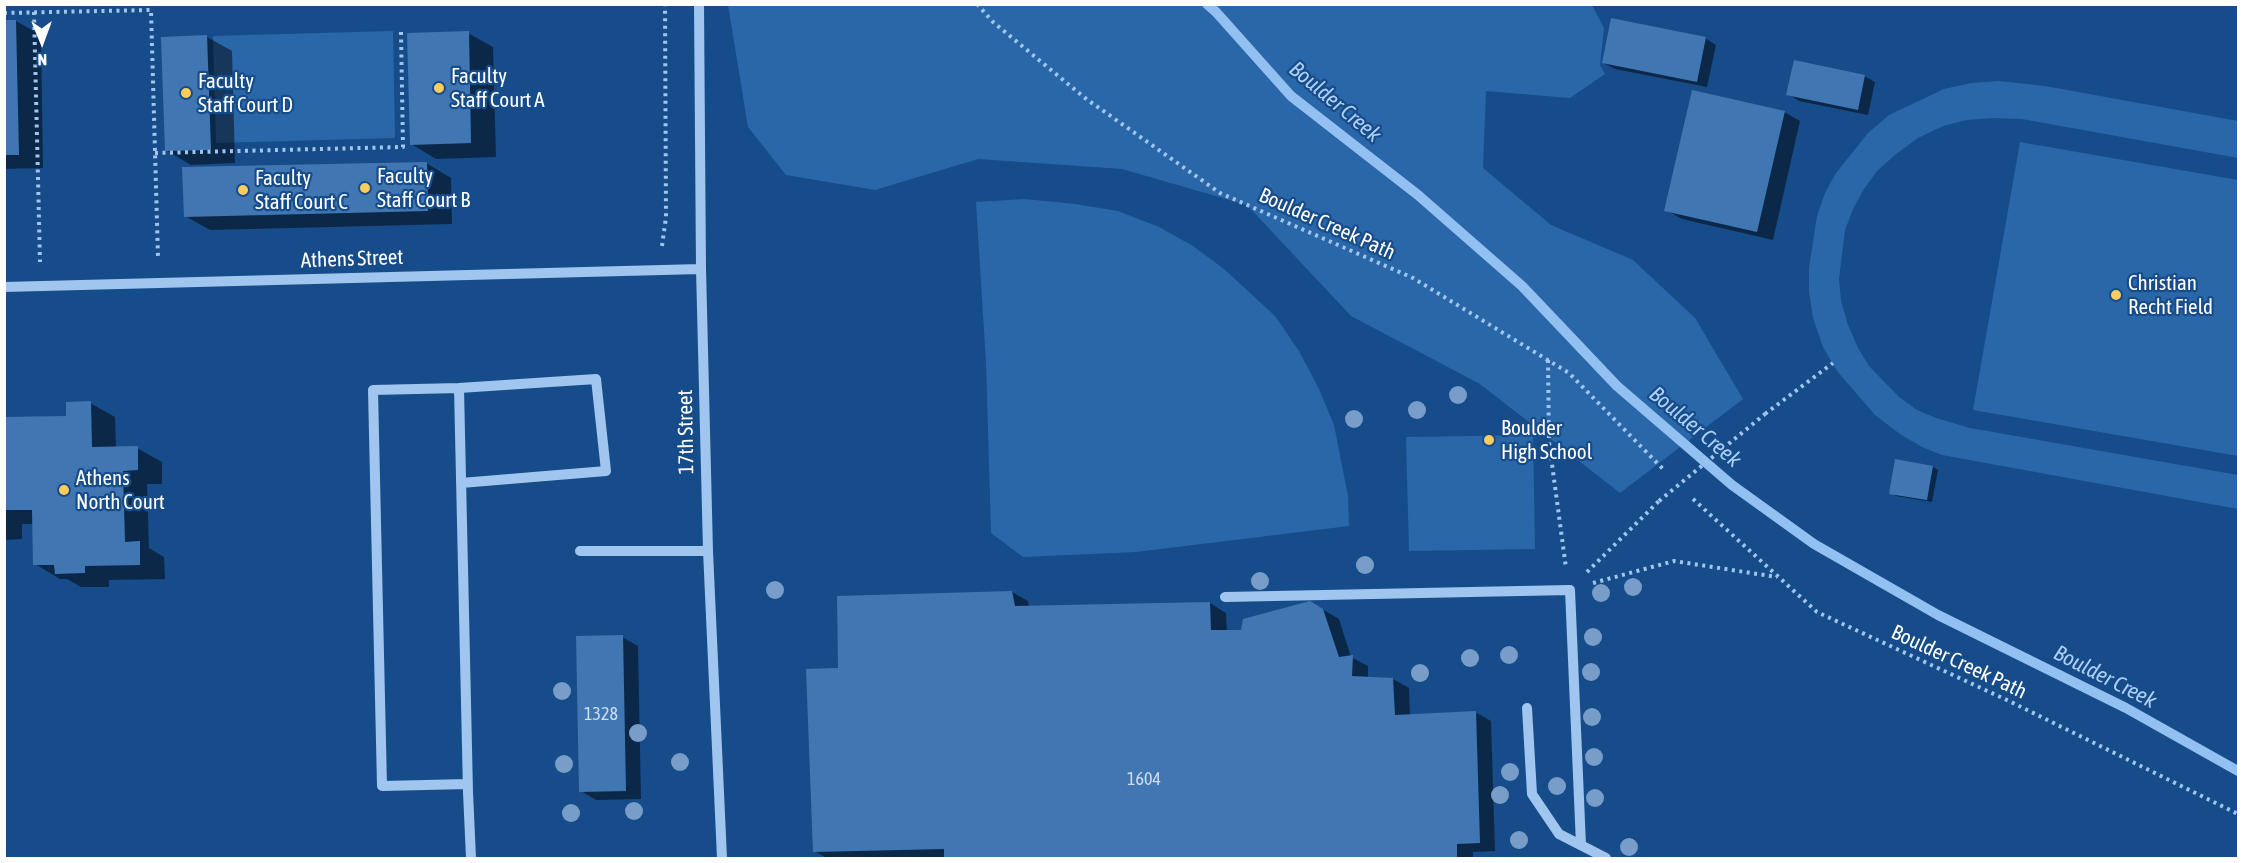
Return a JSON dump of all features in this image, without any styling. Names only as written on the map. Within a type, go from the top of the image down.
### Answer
[{"type":"street","name":"17th Street","points":[[699,4],[701,269],[708,551],[722,858]]},
{"type":"street","name":"Athens Street","points":[[4,287],[701,269]]},
{"type":"street","points":[[461,483],[606,471],[596,379],[459,388],[373,390],[382,786],[468,784]]},
{"type":"street","points":[[459,388],[471,858]]},
{"type":"street","points":[[580,551],[708,551]]},
{"type":"street","points":[[1225,597],[1570,590],[1581,845]]},
{"type":"street","points":[[1527,708],[1532,794],[1559,834],[1606,858]]},
{"type":"path","points":[[658,270],[666,217],[664,4]]},
{"type":"path","name":"Boulder Creek Path","points":[[977,4],[993,22],[1085,98],[1220,193],[1413,278],[1569,373],[1663,469]]},
{"type":"path","points":[[4,13],[151,10],[159,284]]},
{"type":"path","points":[[34,12],[40,286]]},
{"type":"path","points":[[155,153],[403,147],[401,32]]},
{"type":"path","points":[[1548,360],[1548,442],[1570,590]]},
{"type":"path","points":[[1570,590],[1659,501],[1765,414],[1833,363]]},
{"type":"path","name":"Boulder Creek Path","points":[[1693,499],[1817,612],[2009,701],[2238,814]]},
{"type":"path","points":[[1570,590],[1674,561],[1778,577]]},
{"type":"shaded area","points":[[728,5],[1592,5],[1604,28],[1600,65],[1605,74],[1570,98],[1486,91],[1483,168],[1551,225],[1633,260],[1695,318],[1743,399],[1620,493],[1480,384],[1351,316],[1247,205],[1122,169],[978,159],[875,190],[786,175],[748,127]]},
{"type":"shaded area","points":[[393,31],[395,138],[216,143],[213,36]]},
{"type":"shaded area","points":[[1999,81],[2045,86],[2238,121],[2238,158],[2022,119],[1967,120],[1943,126],[1918,138],[1877,171],[1853,209],[1845,230],[1839,279],[1841,301],[1858,348],[1869,366],[1899,397],[1917,410],[1970,428],[2238,475],[2238,509],[1942,455],[1900,434],[1875,415],[1837,371],[1823,347],[1813,318],[1809,291],[1809,268],[1817,216],[1825,193],[1836,173],[1868,133],[1889,115],[1944,89],[1971,83]]},
{"type":"shaded area","name":"Christian Recht Field","points":[[2020,142],[2238,180],[2238,456],[1973,410]]},
{"type":"shaded area","points":[[1025,199],[1118,211],[1159,227],[1193,246],[1224,269],[1275,316],[1299,351],[1319,389],[1334,425],[1348,496],[1349,526],[1136,552],[1023,557],[991,533],[986,362],[976,202]]},
{"type":"shaded area","points":[[1533,435],[1535,549],[1409,551],[1406,437]]},
{"type":"building","points":[[1611,18],[1706,37],[1697,82],[1602,63]]},
{"type":"building","points":[[4,20],[16,20],[19,155],[4,155]]},
{"type":"building","name":"Faculty Staff Court A","points":[[469,31],[471,143],[410,145],[407,33]]},
{"type":"building","name":"Faculty Staff Court D","points":[[207,35],[211,150],[165,151],[161,37]]},
{"type":"building","points":[[1794,60],[1865,75],[1858,110],[1786,95]]},
{"type":"building","points":[[1692,90],[1785,111],[1757,232],[1664,211]]},
{"type":"building","points":[[427,162],[428,211],[184,217],[182,167]]},
{"type":"building","name":"Athens North Court","points":[[91,401],[92,447],[138,446],[138,470],[123,471],[125,542],[140,541],[140,565],[85,566],[85,573],[55,574],[54,565],[33,565],[32,510],[4,510],[4,417],[66,416],[66,402]]},
{"type":"building","points":[[1895,459],[1933,466],[1927,500],[1889,494]]},
{"type":"building","points":[[1012,591],[1015,606],[1210,602],[1211,630],[1241,630],[1243,619],[1310,601],[1323,609],[1339,657],[1353,655],[1352,676],[1393,678],[1395,715],[1476,711],[1480,843],[1457,844],[1457,858],[944,858],[944,849],[813,852],[806,669],[838,668],[837,596]]},
{"type":"building","points":[[623,635],[626,791],[579,792],[576,636]]},
{"type":"waterway","name":"Boulder Creek","points":[[1207,4],[1291,96],[1418,195],[1522,286],[1617,386],[1732,485],[1814,544],[1938,615],[2126,708],[2238,771]]},
{"type":"place","name":"Faculty Staff Court A","points":[[439,88]]},
{"type":"place","name":"Faculty Staff Court D","points":[[186,93]]},
{"type":"place","name":"Faculty Staff Court B","points":[[365,188]]},
{"type":"place","name":"Faculty Staff Court C","points":[[243,190]]},
{"type":"place","name":"Christian Recht Field","points":[[2116,295]]},
{"type":"place","name":"Boulder High School","points":[[1489,440]]},
{"type":"place","name":"Athens North Court","points":[[64,490]]}]
